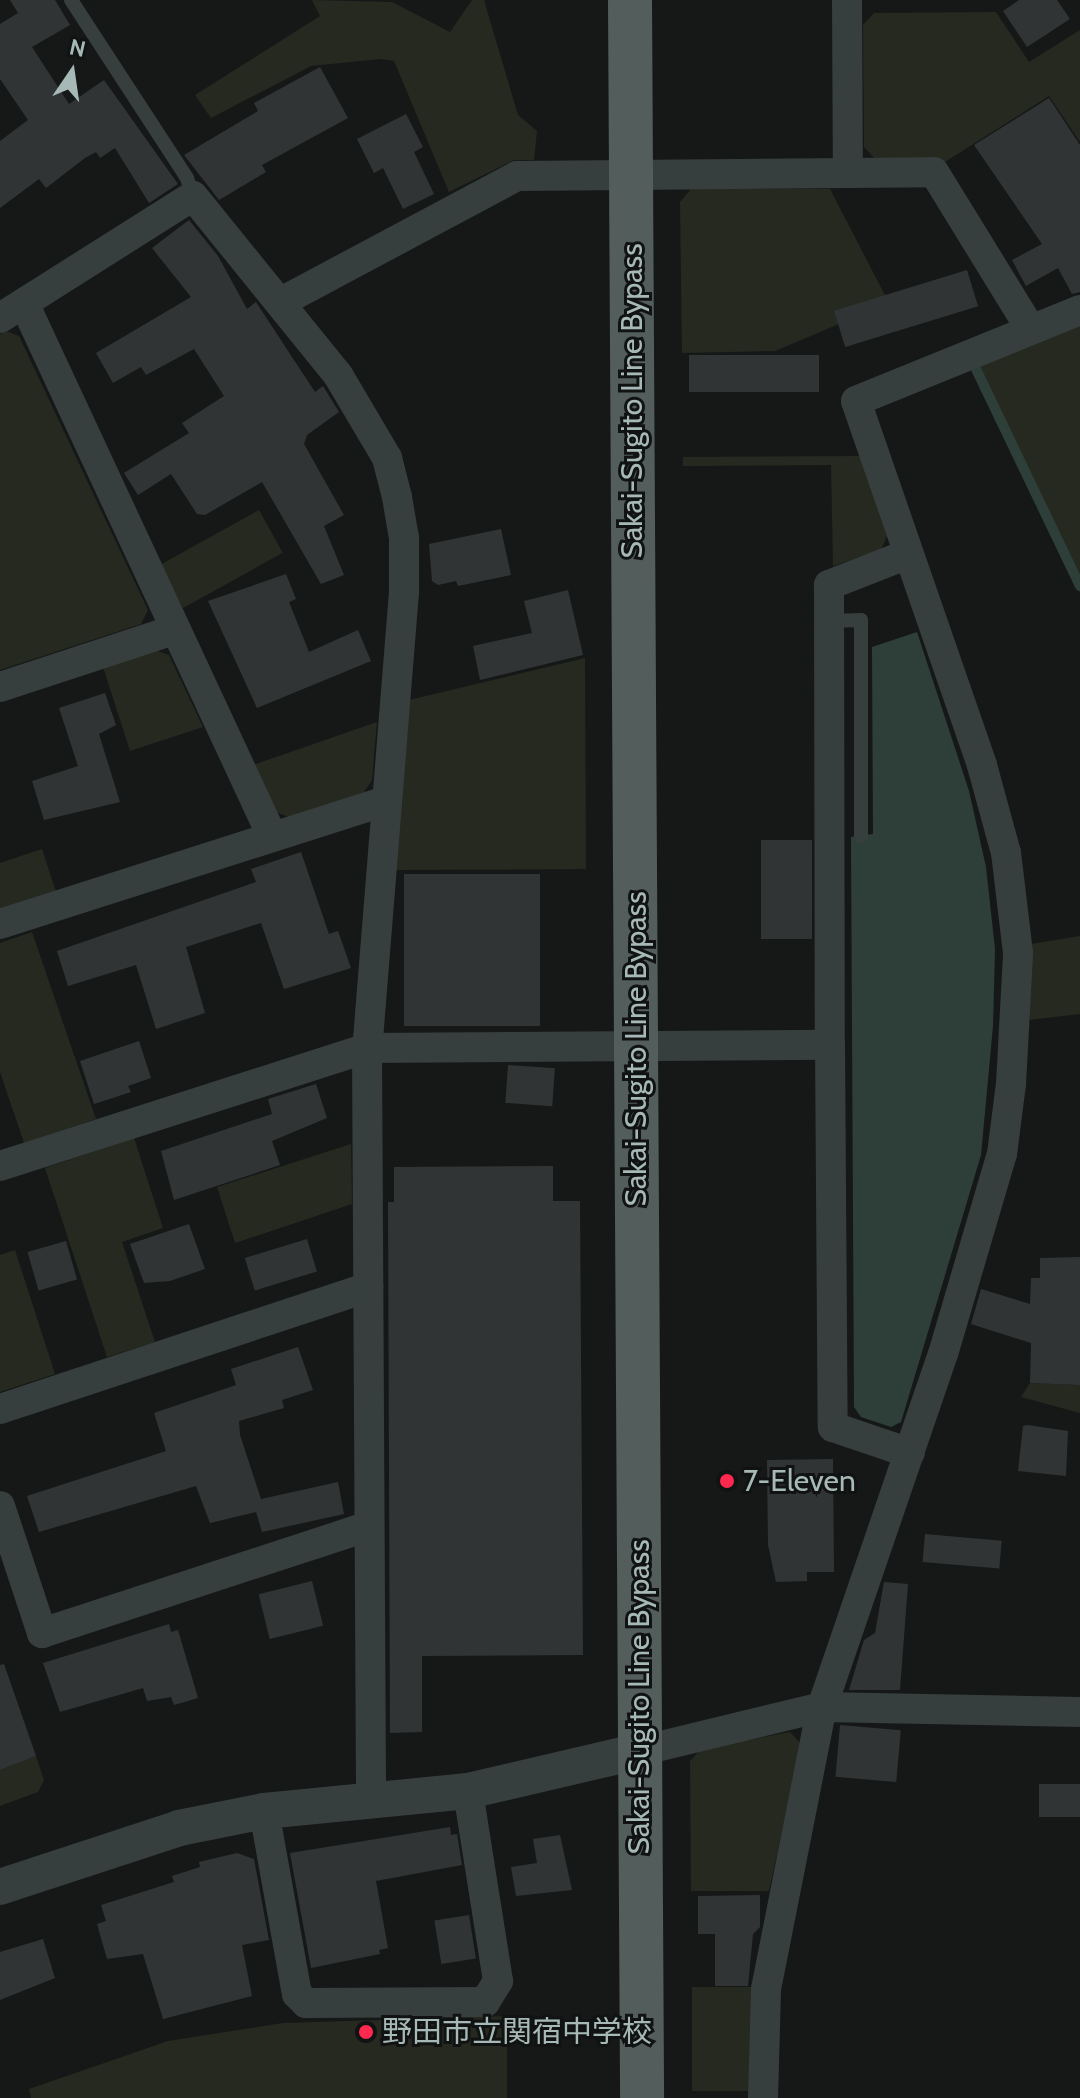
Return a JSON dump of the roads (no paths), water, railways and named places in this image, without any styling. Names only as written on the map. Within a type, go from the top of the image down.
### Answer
[{"type":"main road","name":"Sakai-Sugito Line Bypass","points":[[630,0],[642,2098]]},
{"type":"street","points":[[847,0],[848,173]]},
{"type":"street","points":[[281,302],[517,176],[630,171],[934,172],[1030,328]]},
{"type":"street","points":[[272,836],[173,630],[12,310],[193,196],[281,302],[366,418],[387,458],[404,538],[404,592],[367,1048],[371,1798]]},
{"type":"street","points":[[763,2098],[766,1989],[822,1707],[910,1453],[1002,1154],[1011,1084],[1018,953],[1006,853],[982,765],[856,401],[1080,310]]},
{"type":"street","points":[[908,554],[829,585],[830,1045],[833,1427],[910,1453]]},
{"type":"street","points":[[0,687],[173,630]]},
{"type":"street","points":[[0,924],[385,801]]},
{"type":"street","points":[[0,1166],[367,1048],[830,1045]]},
{"type":"street","points":[[0,1409],[368,1287]]},
{"type":"street","points":[[0,1506],[42,1633],[369,1526]]},
{"type":"street","points":[[0,1887],[179,1828],[264,1811],[371,1798],[468,1791],[822,1707],[1080,1712]]},
{"type":"street","points":[[264,1811],[297,1994],[306,2003],[485,2002],[498,1981],[468,1791]]},
{"type":"lane","points":[[71,0],[187,178],[193,196]]},
{"type":"lane","points":[[830,621],[861,620],[861,836]]},
{"type":"waterway","points":[[976,369],[1080,586]]},
{"type":"place","name":"7-Eleven","points":[[727,1481]]},
{"type":"place","name":"野田市立関宿中学校","points":[[366,2032]]}]
